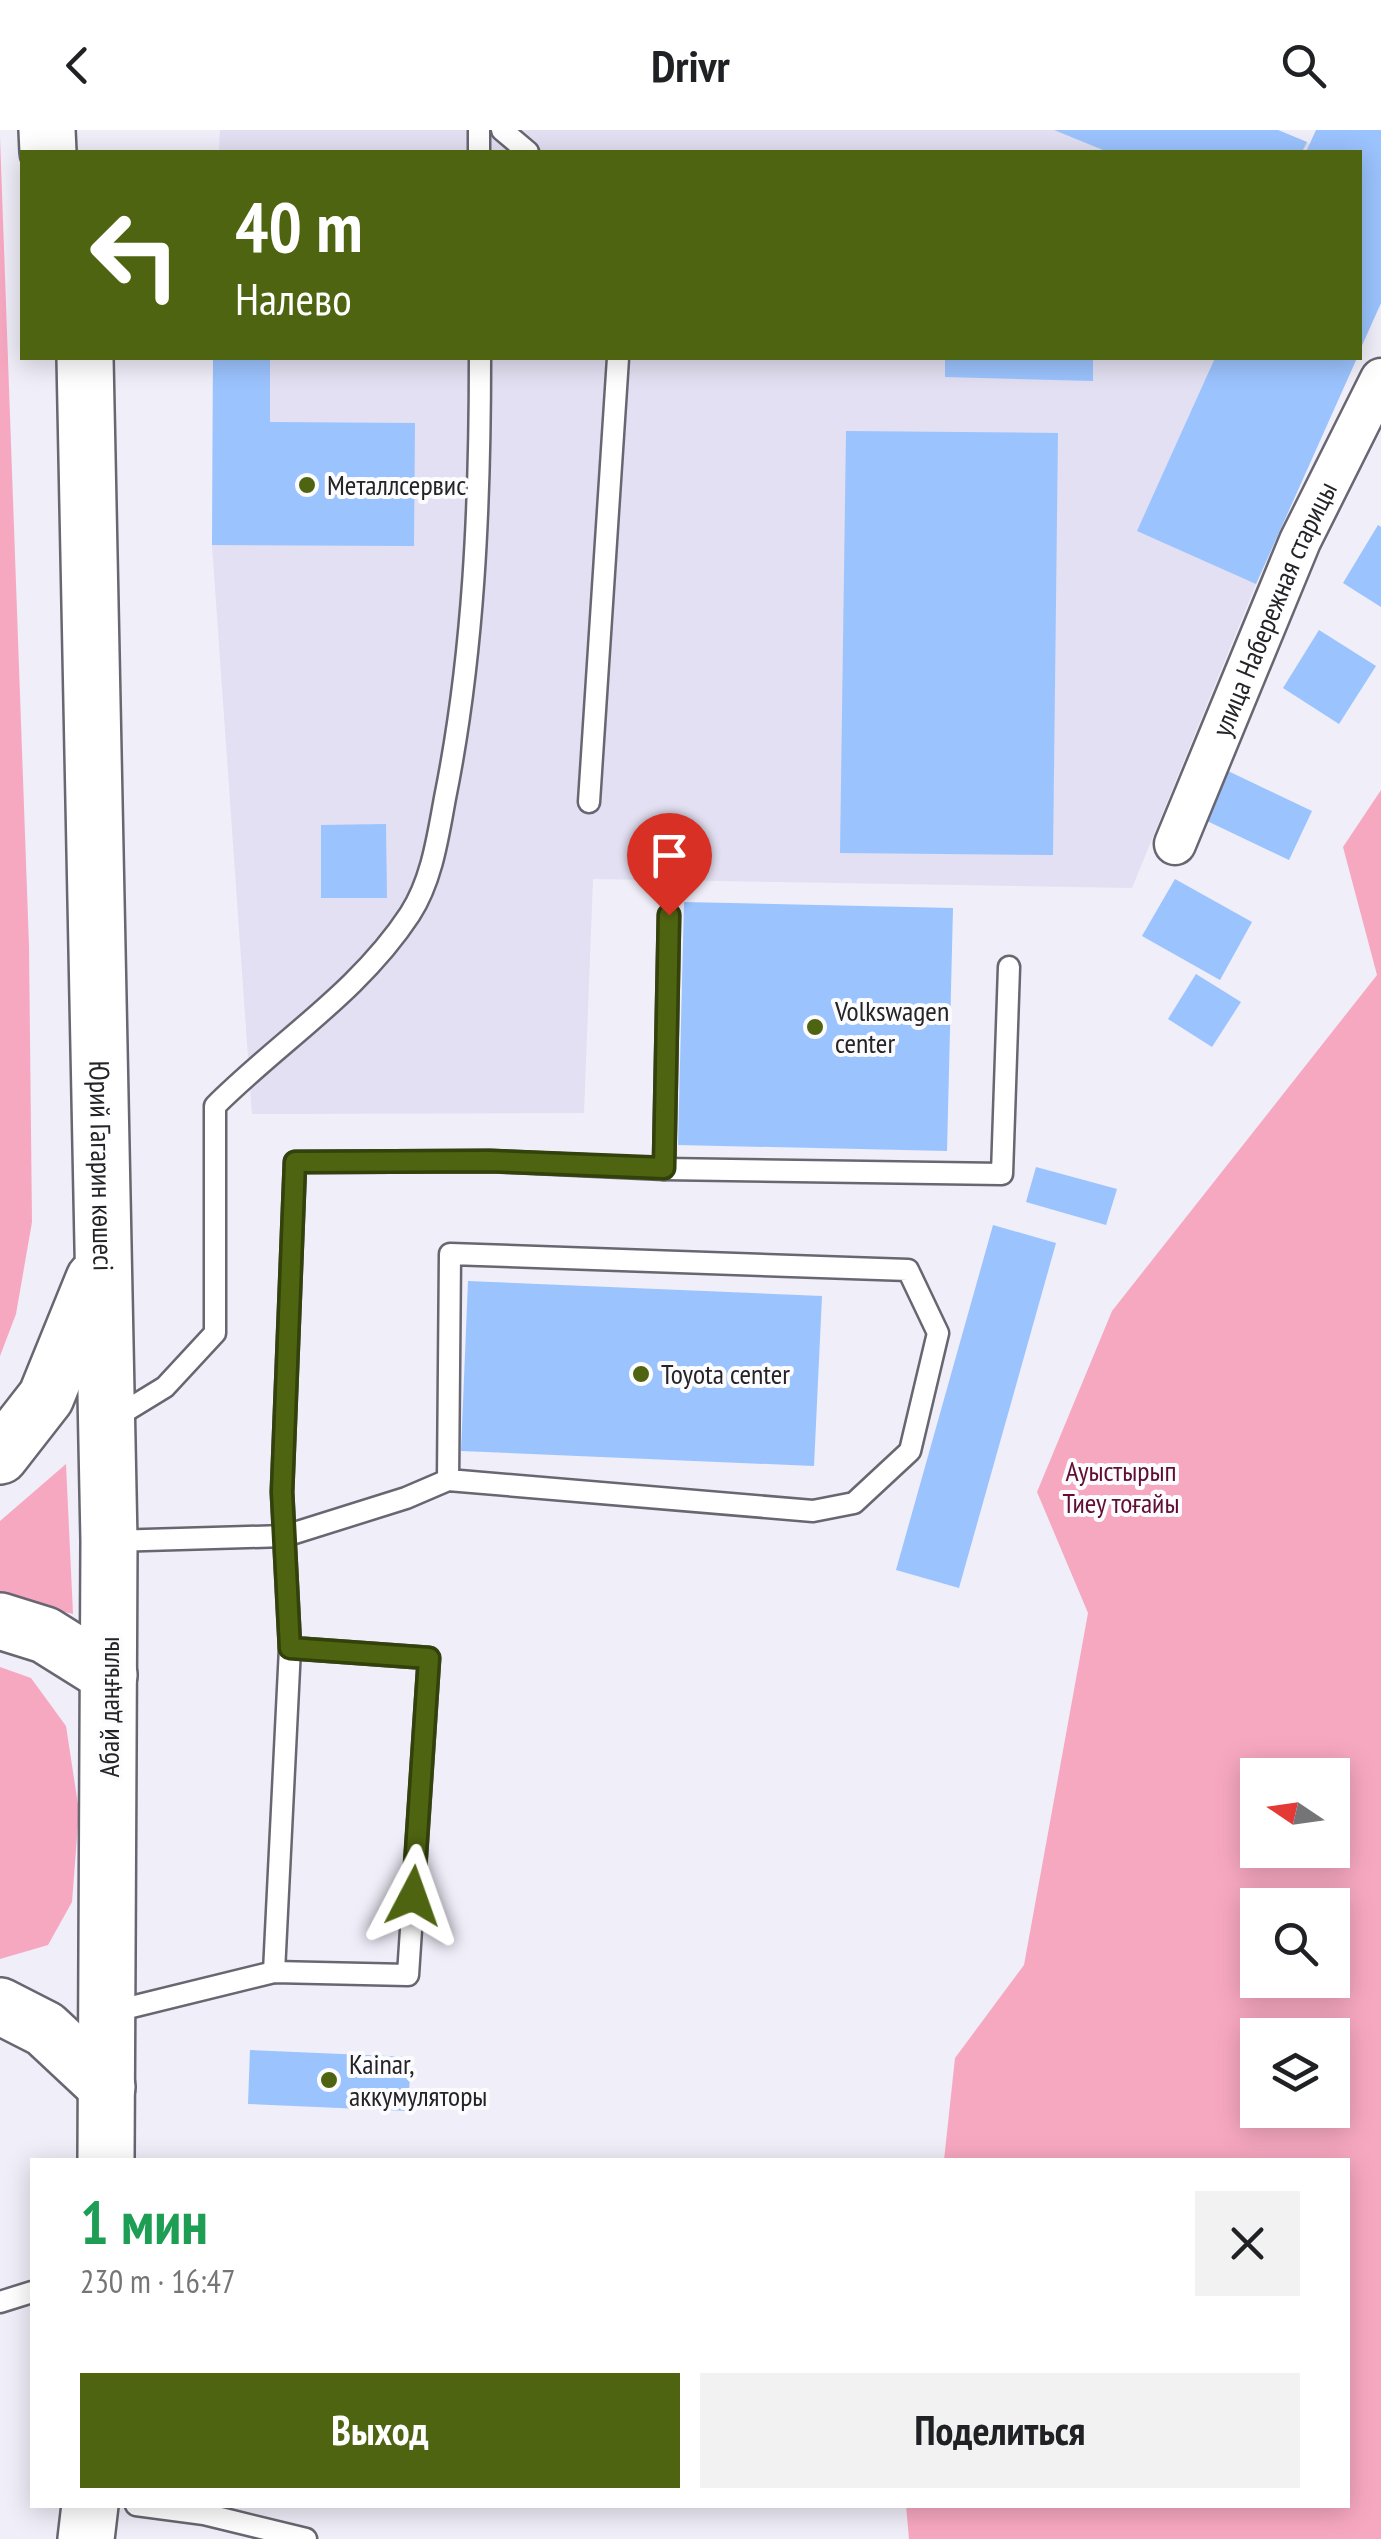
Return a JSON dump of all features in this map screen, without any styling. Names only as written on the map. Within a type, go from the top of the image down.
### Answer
[{"type":"main road","name":"Юрий Гагарин көшесі","points":[[58,360],[104,1254]]},
{"type":"main road","name":"Юрий Гагарин көшесі","points":[[84,360],[104,1254]]},
{"type":"main road","name":"Абай даңғылы","points":[[104,1254],[110,1541],[106,2158]]},
{"type":"main road","points":[[0,1456],[46,1397],[104,1254]]},
{"type":"main road","points":[[0,1622],[45,1635],[108,1675]]},
{"type":"main road","points":[[0,2006],[45,2030],[107,2087]]},
{"type":"main road","points":[[86,2539],[90,2508]]},
{"type":"street","name":"улица Набережная старицы","points":[[1175,844],[1300,541],[1381,380]]},
{"type":"lane","points":[[502,130],[526,150]]},
{"type":"lane","points":[[106,1424],[165,1387],[215,1333],[215,1106],[250,1070],[338,1000],[365,970],[412,912],[433,860],[468,671],[480,360]]},
{"type":"lane","points":[[589,802],[618,360]]},
{"type":"lane","points":[[664,1168],[669,915]]},
{"type":"lane","points":[[274,1972],[290,1648],[282,1492],[295,1162],[490,1161],[1002,1174],[1008,968]]},
{"type":"lane","points":[[110,1541],[285,1536],[406,1498],[448,1480],[813,1511],[854,1502],[910,1450],[938,1334],[908,1270],[450,1254],[448,1480]]},
{"type":"lane","points":[[107,2013],[274,1972],[408,1975],[429,1658],[290,1648]]},
{"type":"lane","points":[[0,2302],[30,2293]]},
{"type":"lane","points":[[159,2508],[204,2514],[306,2539]]},
{"type":"shaded area","points":[[220,130],[1278,130],[1307,142],[1314,150],[219,150]]},
{"type":"shaded area","points":[[213,360],[1356,360],[1256,584],[1132,888],[593,879],[584,1113],[252,1114],[212,545]]},
{"type":"green space","points":[[0,137],[29,946],[32,1222],[16,1314],[0,1356]]},
{"type":"green space","name":"Ауыстырып Тиеу тоғайы","points":[[1381,790],[1381,2539],[909,2539],[906,2508],[1350,2508],[1350,2158],[944,2158],[955,2058],[1024,1965],[1088,1613],[1037,1492],[1112,1311],[1377,975],[1343,847]]},
{"type":"green space","points":[[66,1464],[73,1614],[0,1597],[0,1521]]},
{"type":"green space","points":[[0,1667],[31,1678],[66,1726],[79,1811],[72,1902],[48,1945],[0,1959]]},
{"type":"building","points":[[1054,130],[1278,130],[1307,142],[1303,150],[1103,150]]},
{"type":"building","points":[[1316,130],[1381,130],[1381,303],[1362,346],[1362,150],[1307,150]]},
{"type":"building","points":[[213,360],[270,360],[270,422],[415,423],[414,546],[212,545]]},
{"type":"building","points":[[945,360],[1093,360],[1093,381],[945,377]]},
{"type":"building","points":[[1214,360],[1356,360],[1256,584],[1137,531]]},
{"type":"building","points":[[846,431],[1058,433],[1053,855],[840,853]]},
{"type":"building","points":[[1378,525],[1381,527],[1381,607],[1343,583]]},
{"type":"building","points":[[1319,630],[1376,666],[1339,724],[1283,688]]},
{"type":"building","points":[[1228,771],[1312,811],[1289,860],[1205,820]]},
{"type":"building","points":[[386,824],[387,898],[321,898],[321,825]]},
{"type":"building","points":[[1175,879],[1252,922],[1220,980],[1142,936]]},
{"type":"building","name":"Volkswagen center","points":[[684,902],[953,908],[947,1151],[678,1145]]},
{"type":"building","points":[[1196,974],[1241,1002],[1212,1047],[1168,1019]]},
{"type":"building","points":[[1036,1167],[1117,1189],[1106,1225],[1026,1202]]},
{"type":"building","points":[[993,1225],[1056,1243],[959,1588],[896,1570]]},
{"type":"building","name":"Toyota center","points":[[468,1281],[822,1296],[814,1466],[461,1451]]},
{"type":"building","name":"Kainar, аккумуляторы","points":[[250,2050],[411,2057],[408,2111],[248,2104]]},
{"type":"place","name":"Металлсервис","points":[[307,485]]},
{"type":"place","name":"Volkswagen center","points":[[815,1027]]},
{"type":"place","name":"Toyota center","points":[[641,1374]]},
{"type":"place","name":"Kainar, аккумуляторы","points":[[329,2080]]},
{"type":"route","points":[[413,1896],[429,1658],[290,1648],[282,1492],[295,1162],[490,1161],[664,1168],[669,915]]}]
